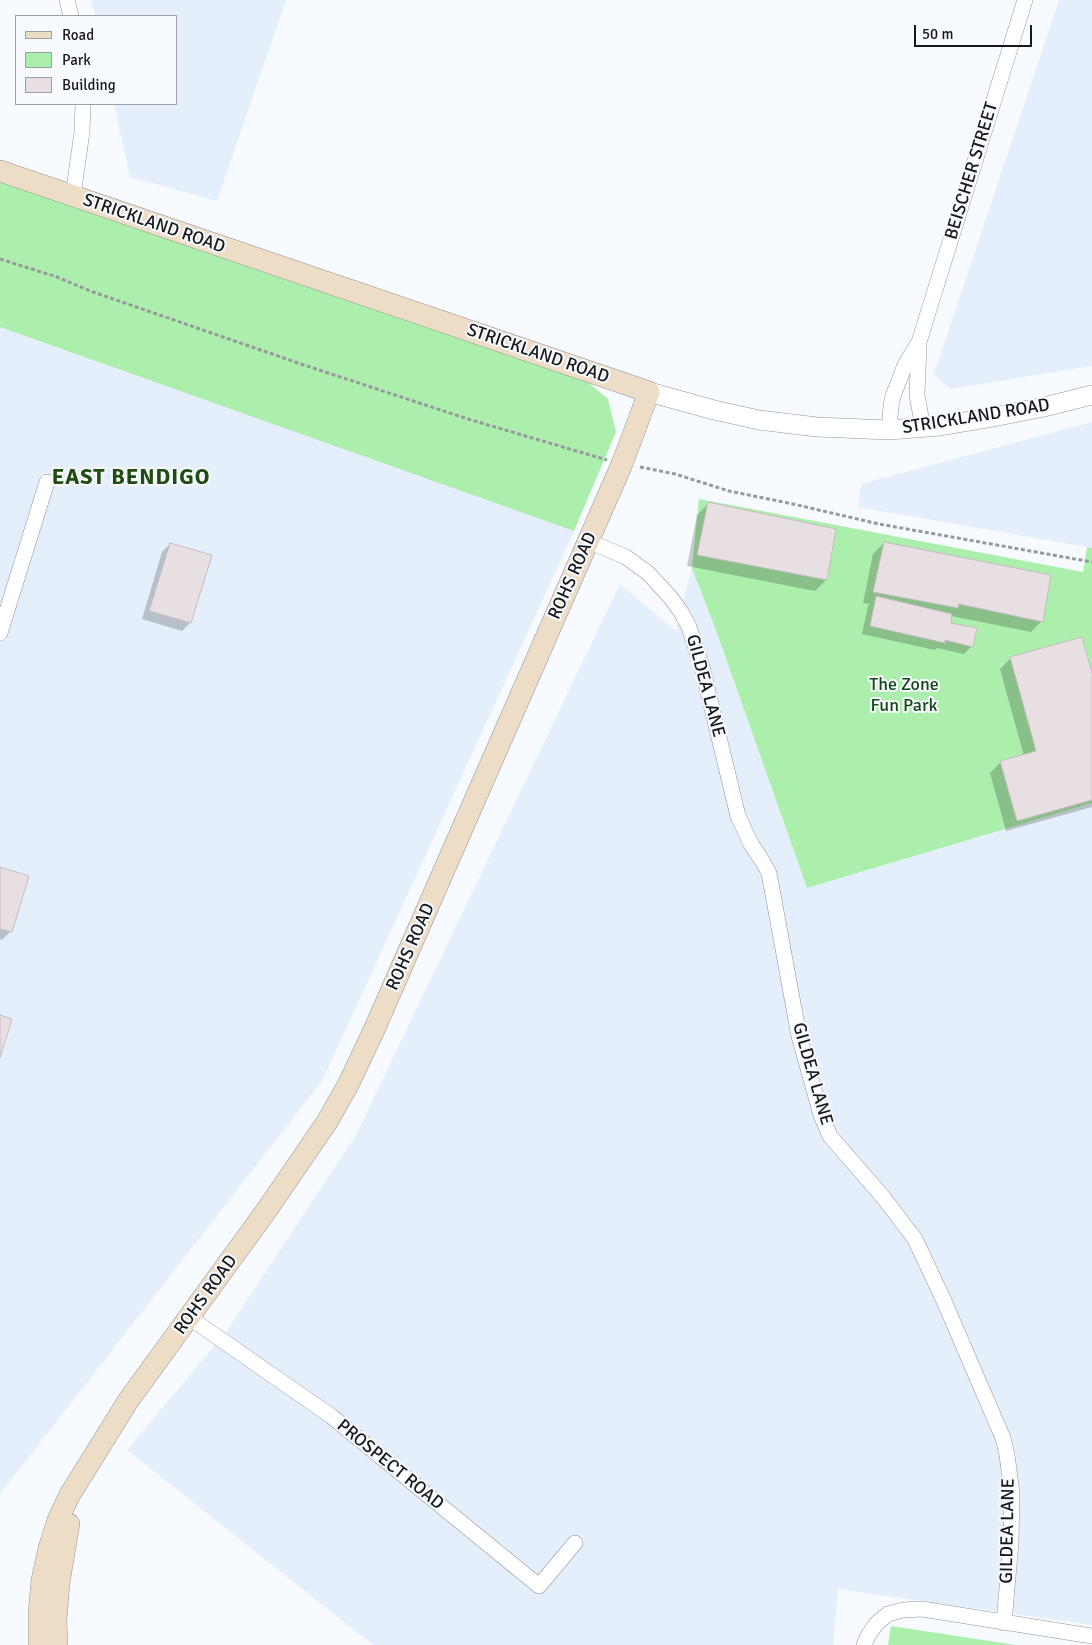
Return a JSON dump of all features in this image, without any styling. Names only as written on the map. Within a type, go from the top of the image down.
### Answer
[{"type":"main road","name":"STRICKLAND ROAD","points":[[0,171],[649,392]]},
{"type":"main road","name":"ROHS ROAD","points":[[39,1645],[39,1612],[42,1580],[58,1520],[69,1496],[128,1401],[190,1318],[308,1150],[327,1122],[349,1083],[622,464],[649,392]]},
{"type":"main road","name":"ROHS ROAD","points":[[57,1645],[58,1593],[63,1551],[76,1500],[92,1457]]},
{"type":"street","points":[[67,0],[71,15]]},
{"type":"street","name":"BEISCHER STREET","points":[[889,430],[893,396],[905,365],[919,342],[1025,0]]},
{"type":"street","points":[[73,196],[82,132],[83,105]]},
{"type":"street","name":"BEISCHER STREET","points":[[919,342],[917,395],[923,428]]},
{"type":"street","name":"STRICKLAND ROAD","points":[[649,392],[759,420],[817,427],[889,430],[923,428],[1017,412],[1092,395]]},
{"type":"street","points":[[0,633],[47,482]]},
{"type":"street","name":"GILDEA LANE","points":[[588,541],[626,557],[648,573],[671,598],[689,627],[702,667],[738,816],[748,839],[764,862],[769,873],[800,1036],[821,1115],[830,1136],[915,1239],[1003,1438],[1009,1463],[1012,1493],[1011,1542],[1004,1623]]},
{"type":"street","name":"PROSPECT ROAD","points":[[190,1318],[331,1416],[539,1586],[575,1543]]},
{"type":"street","points":[[864,1645],[876,1624],[888,1614],[903,1610],[922,1609],[1092,1636]]},
{"type":"path","points":[[0,259],[57,277],[93,292],[381,391],[622,464],[659,470],[729,491],[869,522],[1092,562]]},
{"type":"shaded area","points":[[91,0],[286,0],[217,201],[130,177],[114,105],[178,105],[178,15],[95,15]]},
{"type":"shaded area","points":[[1059,0],[1092,0],[1092,366],[950,389],[934,374]]},
{"type":"shaded area","points":[[0,326],[576,527],[322,1081],[0,1494]]},
{"type":"shaded area","points":[[1092,422],[1092,548],[858,507],[861,484]]},
{"type":"shaded area","points":[[692,567],[807,888],[1092,803],[1092,1625],[838,1589],[833,1645],[373,1645],[127,1450],[227,1331],[356,1135],[620,584],[676,631]]},
{"type":"green space","points":[[0,182],[589,383],[608,399],[616,432],[574,531],[0,327]]},
{"type":"green space","name":"The Zone Fun Park","points":[[699,499],[1083,572],[1087,547],[1092,548],[1092,803],[807,888],[717,633],[692,568]]},
{"type":"green space","points":[[891,1626],[1016,1645],[888,1645]]},
{"type":"building","points":[[708,502],[836,529],[827,580],[697,555]]},
{"type":"building","points":[[884,542],[1051,575],[1043,622],[959,604],[958,608],[873,592]]},
{"type":"building","points":[[170,543],[212,555],[191,623],[149,611]]},
{"type":"building","points":[[876,596],[952,614],[951,623],[977,628],[973,647],[945,640],[945,643],[870,626]]},
{"type":"building","points":[[1082,637],[1092,673],[1092,800],[1017,821],[1000,761],[1036,751],[1010,657]]},
{"type":"building","points":[[0,867],[29,876],[12,932],[0,929]]},
{"type":"building","points":[[0,1015],[12,1019],[0,1058]]},
{"type":"district","name":"EAST BENDIGO","points":[[131,478]]}]
